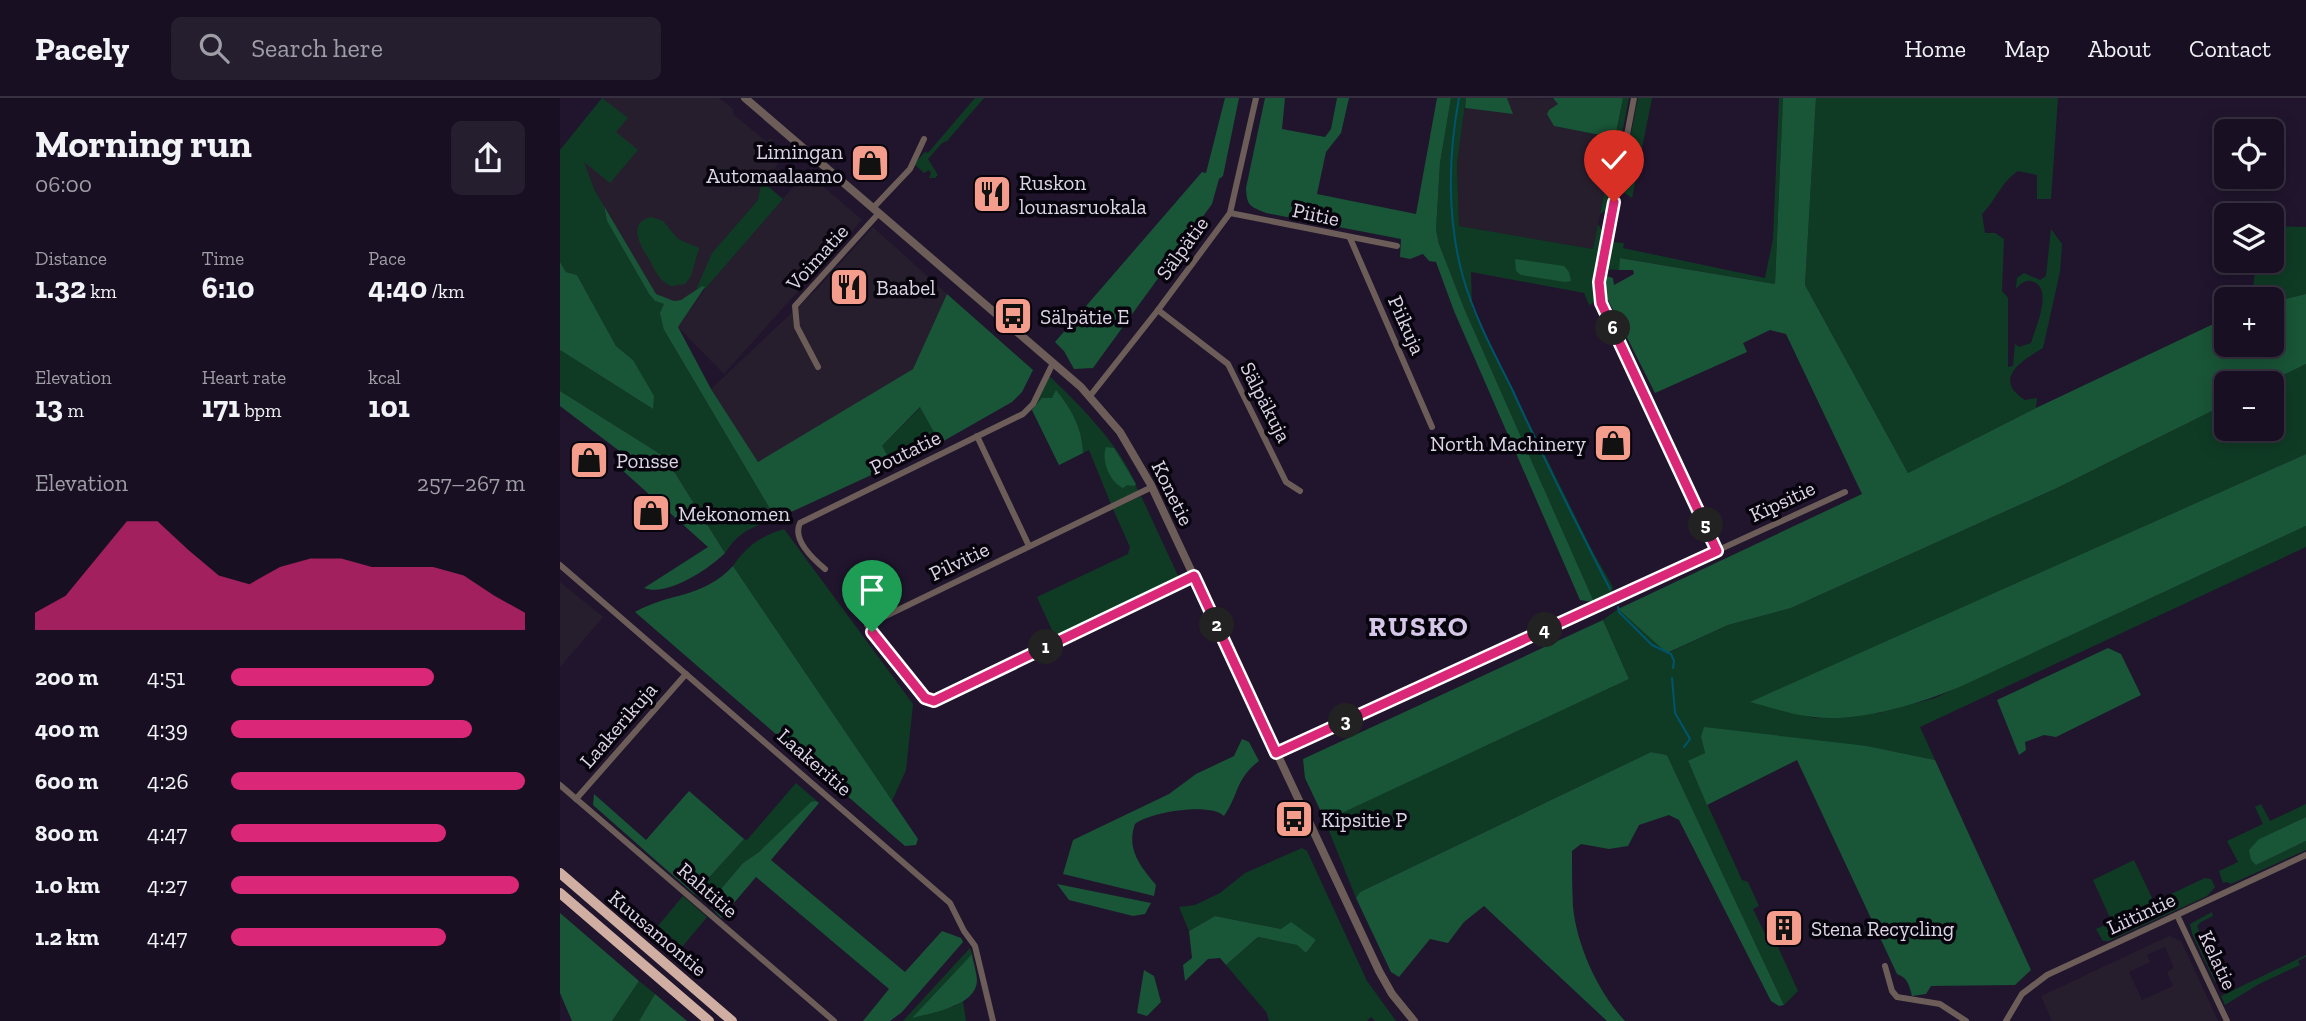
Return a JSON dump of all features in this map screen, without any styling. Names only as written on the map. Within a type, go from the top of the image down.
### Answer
[{"type":"highway","name":"Kuusamontie","points":[[560,873],[732,1021]]},
{"type":"highway","name":"Kuusamontie","points":[[560,893],[709,1021]]},
{"type":"street","name":"Konetie","points":[[745,98],[1054,363],[1090,396],[1120,432],[1152,487],[1379,971],[1392,994],[1414,1021]]},
{"type":"street","name":"Sälpätie","points":[[1090,396],[1230,213],[1256,98]]},
{"type":"street","points":[[1634,98],[1607,235],[1599,294],[1717,551]]},
{"type":"street","name":"Voimatie","points":[[818,367],[797,327],[795,306],[911,169],[924,139]]},
{"type":"street","name":"Piitie","points":[[1230,213],[1396,246]]},
{"type":"street","name":"Piikuja","points":[[1350,238],[1432,427]]},
{"type":"street","name":"Sälpäkuja","points":[[1158,310],[1228,363],[1286,482],[1300,491]]},
{"type":"street","name":"Poutatie","points":[[825,569],[800,539],[797,531],[800,523],[1023,414],[1031,408],[1054,363]]},
{"type":"street","points":[[977,436],[1029,546]]},
{"type":"street","name":"Pilvitie","points":[[1152,487],[867,625],[927,700],[937,700],[1194,576]]},
{"type":"street","name":"Kipsitie","points":[[1276,753],[1845,492]]},
{"type":"street","name":"Laakeritie","points":[[560,565],[950,902],[964,931],[975,946],[993,1021]]},
{"type":"street","name":"Laakerikuja","points":[[576,799],[686,674]]},
{"type":"street","name":"Rahtitie","points":[[560,785],[834,1021]]},
{"type":"street","name":"Liitintie","points":[[2006,1021],[2022,994],[2036,982],[2306,855]]},
{"type":"street","name":"Kelatie","points":[[2178,915],[2227,1021]]},
{"type":"street","points":[[1885,966],[1892,991],[1897,997],[1940,1003],[1966,1021]]},
{"type":"shaded area","points":[[602,98],[719,98],[733,109],[733,114],[767,142],[770,138],[773,140],[770,144],[781,148],[780,146],[788,153],[779,160],[774,171],[760,187],[758,200],[712,253],[700,285],[686,299],[674,301],[656,295],[595,191],[583,160]]},
{"type":"shaded area","points":[[1507,98],[1556,99],[1558,103],[1554,126],[1615,138],[1593,249],[1459,226],[1457,164],[1465,108],[1513,114]]},
{"type":"shaded area","points":[[806,172],[862,220],[724,374],[678,327],[705,289]]},
{"type":"shaded area","points":[[873,227],[947,294],[913,369],[758,462],[711,389],[818,288]]},
{"type":"shaded area","points":[[560,582],[603,617],[560,667]]},
{"type":"shaded area","points":[[2169,936],[2181,941],[2218,1021],[2052,1021],[2041,996]],"holes":[[[2165,947],[2174,968],[2167,972],[2173,986],[2142,1000],[2129,972],[2150,962],[2147,955]]]},
{"type":"green space","points":[[602,98],[628,118],[616,132],[638,150],[610,183],[584,162],[604,206],[607,221],[649,294],[655,301],[664,304],[664,330],[776,519],[747,531],[735,540],[725,553],[665,457],[560,391],[560,350],[653,409],[633,360],[616,346],[577,275],[566,272],[560,262],[560,150]]},
{"type":"green space","points":[[975,98],[984,98],[928,159],[938,175],[929,178],[929,170],[924,173],[914,164],[925,152],[928,153]]},
{"type":"green space","points":[[1225,98],[1239,98],[1223,176],[1219,179],[1212,204],[1093,368],[1074,369],[1064,351],[1055,342],[1202,172],[1206,173]]},
{"type":"green space","points":[[1265,98],[1285,98],[1282,129],[1325,137],[1331,129],[1337,98],[1349,98],[1341,133],[1326,152],[1317,194],[1416,214],[1437,98],[1451,98],[1440,163],[1436,230],[1439,244],[1464,308],[1594,602],[1580,600],[1454,311],[1436,262],[1429,261],[1423,254],[1410,259],[1400,257],[1401,239],[1266,213],[1253,207],[1247,199],[1246,188]]},
{"type":"green space","points":[[1451,98],[1466,98],[1457,164],[1459,226],[1593,249],[1598,224],[1603,232],[1593,285],[1595,302],[1589,305],[1584,293],[1471,272],[1472,308],[1613,587],[1611,595],[1594,602],[1464,308],[1439,244],[1436,230],[1440,163]]},
{"type":"green space","points":[[1466,98],[1507,98],[1513,114],[1465,108]]},
{"type":"green space","points":[[1553,98],[1623,98],[1615,138],[1554,126],[1547,114],[1558,104]]},
{"type":"green space","points":[[1623,98],[1629,98],[1607,210],[1600,214]]},
{"type":"green space","points":[[1638,98],[1652,98],[1632,198],[1623,192],[1621,184]]},
{"type":"green space","points":[[1779,98],[1783,98],[1775,284],[1621,258],[1619,270],[1604,269],[1610,242],[1624,243],[1623,248],[1765,278],[1773,239]]},
{"type":"green space","points":[[1783,98],[1816,98],[1805,285],[1908,473],[2036,408],[2214,324],[2214,357],[2284,357],[2284,299],[2306,294],[2306,364],[2284,375],[2284,371],[2214,371],[2214,410],[2057,488],[1791,608],[1728,625],[1667,653],[1618,609],[1862,494],[1786,334],[1770,330],[1743,343],[1747,352],[1655,393],[1606,296],[1606,276],[1613,278],[1614,285],[1634,274],[1633,270],[1619,270],[1620,258],[1775,284]]},
{"type":"green space","points":[[1816,98],[2058,98],[2051,199],[2037,199],[2037,175],[2018,171],[1982,214],[1985,233],[1995,233],[2004,239],[2002,291],[2008,298],[2008,367],[2013,366],[2015,344],[2019,347],[2031,343],[2042,309],[2042,291],[2038,285],[2027,281],[2016,289],[2017,278],[2024,273],[2040,280],[2046,276],[2051,229],[2062,244],[2060,272],[2043,348],[2019,365],[2010,378],[2015,392],[2025,400],[2037,398],[2036,408],[1908,473],[1805,285]]},
{"type":"green space","points":[[764,183],[783,199],[705,289],[702,286],[696,290],[712,253],[758,200],[760,188]]},
{"type":"green space","points":[[604,206],[656,294],[674,301],[681,300],[702,286],[705,287],[678,327],[711,389],[758,462],[913,369],[947,294],[1033,370],[1022,392],[1012,402],[940,443],[920,407],[882,446],[893,465],[776,519],[664,330],[660,313],[664,304],[655,301],[649,294],[607,221]]},
{"type":"green space","points":[[651,217],[663,221],[678,239],[699,248],[691,276],[685,284],[671,286],[663,281],[642,247],[637,229],[639,224]]},
{"type":"green space","points":[[2284,226],[2306,227],[2306,294],[2284,299],[2284,287],[2253,287],[2255,273],[2284,273]]},
{"type":"green space","points":[[1515,259],[1564,266],[1571,281],[1521,275],[1516,271]]},
{"type":"green space","points":[[560,262],[566,272],[577,275],[616,346],[633,360],[654,396],[653,409],[560,350]]},
{"type":"green space","points":[[2306,364],[2306,454],[1751,702],[1815,718],[1879,713],[1935,698],[2306,526],[2306,547],[1920,727],[1935,760],[1867,746],[1701,737],[1705,753],[1688,762],[1742,880],[1748,882],[1759,906],[1753,909],[1767,938],[1773,936],[1798,991],[1784,1005],[1667,755],[1651,752],[1360,892],[1356,898],[1323,816],[1330,818],[1629,679],[1603,620],[1618,609],[1668,653],[1728,625],[1791,608],[2057,488],[2214,410],[2214,441],[2284,441],[2284,375]]},
{"type":"green space","points":[[1049,376],[1088,414],[1112,444],[1138,491],[1111,504],[1089,450],[1059,465],[1032,410]]},
{"type":"green space","points":[[1056,390],[1075,419],[1083,453],[1059,465],[1032,410],[1042,398],[1052,398]]},
{"type":"green space","points":[[560,391],[665,457],[725,553],[709,566],[676,585],[664,589],[644,588],[708,547],[622,470],[630,459],[560,406]]},
{"type":"green space","points":[[921,407],[940,443],[893,465],[881,447]]},
{"type":"green space","points":[[1106,447],[1114,448],[1136,484],[1134,486],[1127,485],[1123,488],[1111,476],[1106,465]]},
{"type":"green space","points":[[2306,454],[2306,526],[1966,684],[1891,710],[1850,717],[1805,716],[1750,702]]},
{"type":"green space","points":[[1141,496],[1180,580],[1056,639],[1037,597],[1128,554],[1130,547],[1113,509]]},
{"type":"green space","points":[[784,529],[913,704],[906,770],[892,801],[733,566],[755,543]]},
{"type":"green space","points":[[733,566],[918,839],[916,845],[905,846],[635,612],[698,590],[721,577]]},
{"type":"green space","points":[[1603,620],[1629,679],[1329,819],[1323,816],[1305,778],[1303,759]]},
{"type":"green space","points":[[2108,648],[2121,654],[2141,695],[2056,737],[2044,735],[2025,742],[2026,750],[2019,755],[1997,700]]},
{"type":"green space","points":[[1704,727],[1867,746],[1935,760],[2031,970],[2015,985],[1931,986],[1926,994],[1912,996],[1906,980],[1897,974],[1797,760],[1707,805],[1688,761],[1705,753],[1701,737]]},
{"type":"green space","points":[[1242,739],[1249,742],[1259,761],[1241,781],[1224,816],[1207,810],[1180,810],[1153,816],[1135,824],[1133,849],[1140,864],[1156,885],[1154,896],[1063,874],[1073,840],[1169,794],[1196,774],[1234,756]]},
{"type":"green space","points":[[1651,752],[1667,755],[1784,1005],[1779,1006],[1771,1001],[1679,820],[1669,815],[1639,825],[1628,846],[1609,849],[1581,844],[1572,851],[1573,907],[1579,937],[1590,968],[1625,1021],[1607,1021],[1484,906],[1464,922],[1448,943],[1430,939],[1399,977],[1391,972],[1356,898],[1360,892]]},
{"type":"green space","points":[[796,783],[819,803],[816,801],[743,863],[708,904],[694,894],[744,839],[747,840]]},
{"type":"green space","points":[[689,791],[744,839],[694,894],[593,805],[594,794],[646,840]]},
{"type":"green space","points":[[811,802],[819,803],[771,860],[905,972],[942,931],[961,938],[963,942],[902,1012],[890,1021],[863,1021],[889,989],[756,877],[721,918],[708,904],[743,863],[759,852]]},
{"type":"green space","points":[[2261,804],[2270,821],[2306,804],[2306,817],[2259,839],[2256,865],[2306,841],[2306,850],[2231,884],[2223,883],[2219,871],[2238,862],[2227,841],[2263,824],[2255,807]]},
{"type":"green space","points":[[2306,817],[2306,841],[2256,865],[2251,860],[2249,850],[2259,839]]},
{"type":"green space","points":[[1302,848],[1307,851],[1367,981],[1396,1021],[1375,1021],[1371,1017],[1367,1021],[1269,1021],[1267,1013],[1226,965],[1258,937],[1297,945],[1306,953],[1316,940],[1281,929],[1215,916],[1189,931],[1179,907],[1195,905],[1220,893],[1245,873]]},
{"type":"green space","points":[[2134,860],[2154,902],[2205,878],[2211,879],[2215,887],[2207,896],[2109,941],[2103,941],[2096,929],[2112,922],[2093,880]]},
{"type":"green space","points":[[1057,884],[1151,903],[1145,914],[1133,916],[1069,900]]},
{"type":"green space","points":[[683,896],[707,917],[682,947],[658,926]]},
{"type":"green space","points":[[2212,912],[2213,916],[2197,926],[2218,973],[2215,974],[2219,981],[2215,982],[2192,934],[2190,924]]},
{"type":"green space","points":[[560,913],[639,981],[612,1021],[572,1021],[560,993]]},
{"type":"green space","points":[[1215,916],[1281,929],[1291,922],[1316,940],[1306,953],[1297,945],[1258,937],[1226,965],[1220,958],[1208,959],[1185,981],[1183,965],[1192,958],[1189,931]]},
{"type":"green space","points":[[970,948],[972,954],[913,1017],[955,1006],[963,1001],[966,1021],[903,1021]]},
{"type":"green space","points":[[972,954],[977,981],[975,990],[969,997],[941,1011],[912,1018]]},
{"type":"green space","points":[[2306,955],[2298,961],[2300,965],[2259,984],[2225,1005],[2221,996]]},
{"type":"green space","points":[[1144,970],[1154,976],[1161,1002],[1147,1016],[1137,1013]]},
{"type":"green space","points":[[639,981],[655,994],[639,1021],[612,1021]]},
{"type":"green space","points":[[655,994],[687,1021],[639,1021]]},
{"type":"waterway","points":[[1459,98],[1451,188],[1454,233],[1463,277],[1485,334],[1610,589]]},
{"type":"waterway","points":[[1618,607],[1619,612],[1652,645],[1671,654],[1673,668]]},
{"type":"waterway","points":[[1672,678],[1675,713],[1690,739],[1684,747]]},
{"type":"place","name":"Limingan Automaalaamo","points":[[870,163]]},
{"type":"place","name":"Ruskon lounasruokala","points":[[992,194]]},
{"type":"place","name":"Baabel","points":[[849,287]]},
{"type":"place","name":"Sälpätie E","points":[[1013,316]]},
{"type":"place","name":"North Machinery","points":[[1613,443]]},
{"type":"place","name":"Ponsse","points":[[589,460]]},
{"type":"place","name":"Mekonomen","points":[[651,513]]},
{"type":"place","name":"Kipsitie P","points":[[1294,819]]},
{"type":"place","name":"Stena Recycling","points":[[1784,928]]},
{"type":"district","name":"RUSKO","points":[[1419,626]]},
{"type":"route","points":[[872,632],[925,698],[934,701],[1194,576],[1276,753],[1717,551],[1601,303],[1599,282],[1614,202]]}]
